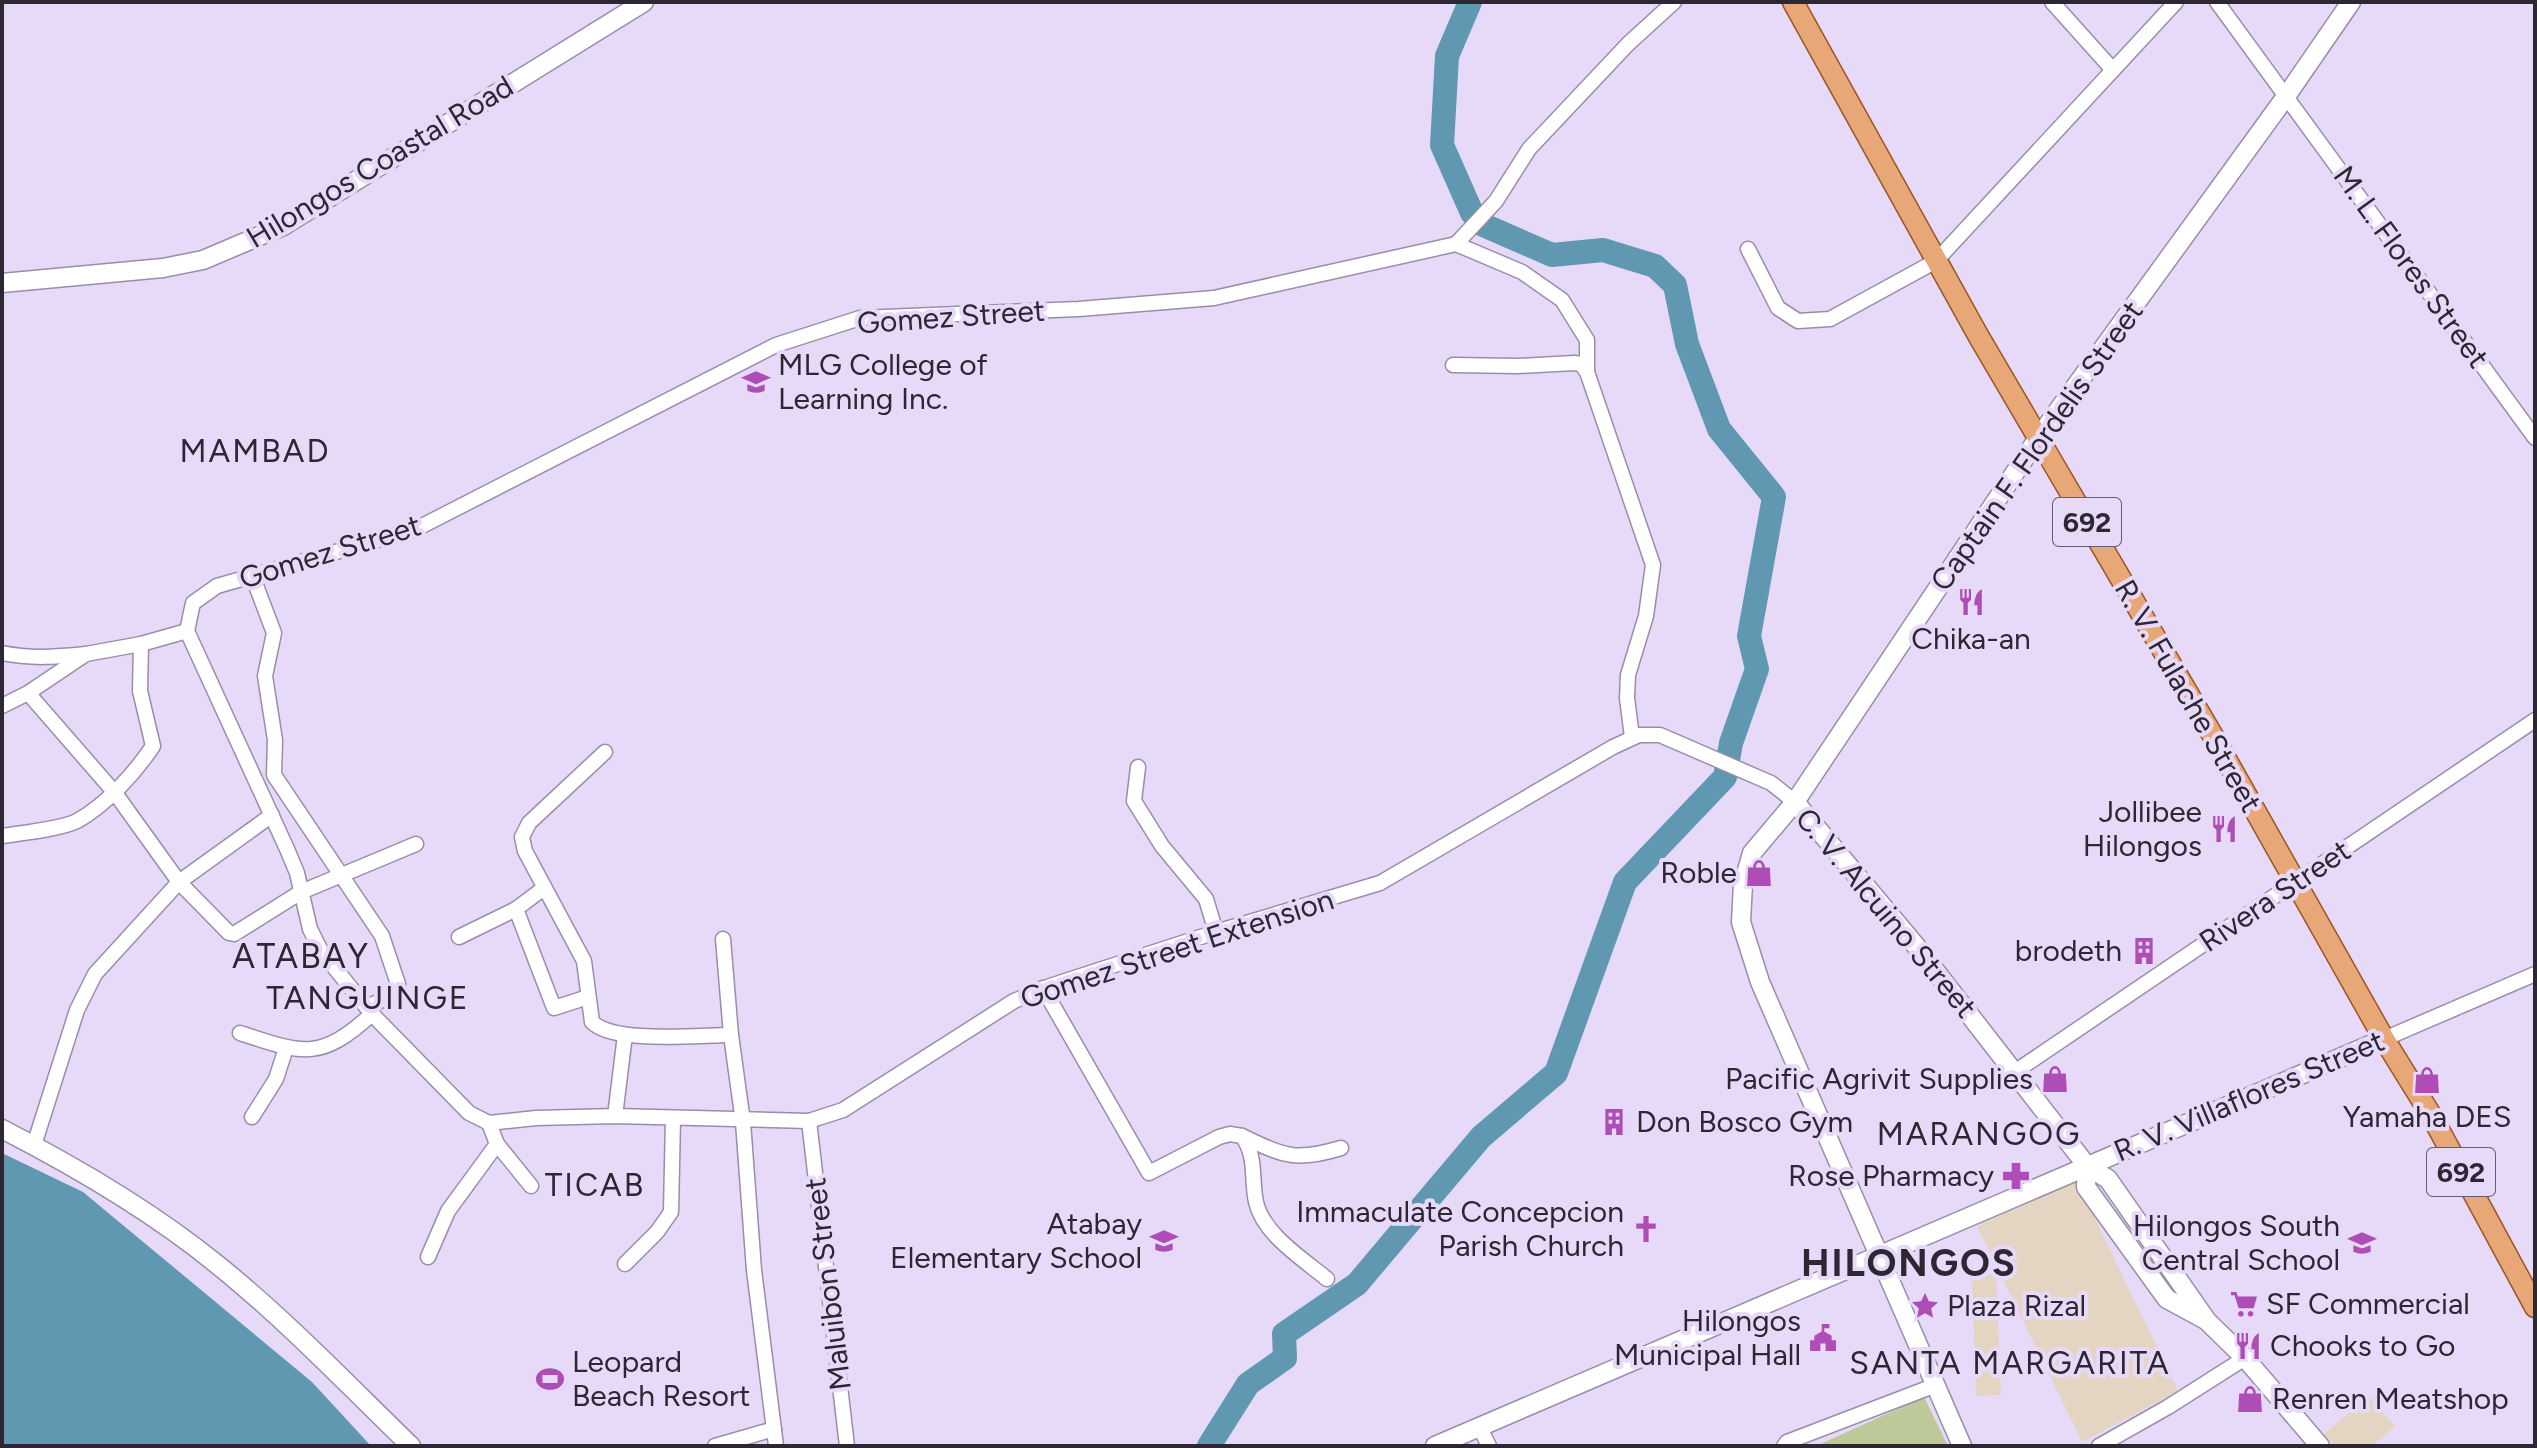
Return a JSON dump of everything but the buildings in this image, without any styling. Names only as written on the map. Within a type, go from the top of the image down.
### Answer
[{"type":"main road","name":"R. V. Fulache Street","points":[[1793,2],[1936,261],[2213,736],[2384,1039],[2431,1115],[2535,1307]]},
{"type":"street","name":"Hilongos Coastal Road","points":[[2,283],[163,268],[203,260],[245,244],[283,226],[644,2]]},
{"type":"street","points":[[1587,372],[1587,340],[1562,300],[1522,272],[1456,244],[1496,201],[1529,149],[1628,44],[1674,2]]},
{"type":"street","points":[[2052,2],[2113,70]]},
{"type":"street","points":[[1748,249],[1778,308],[1798,321],[1830,319],[1936,261],[2176,2]]},
{"type":"street","name":"M. L. Flores Street","points":[[2217,2],[2535,438]]},
{"type":"street","name":"Captain F. Flordelis Street","points":[[1961,1442],[1760,982],[1741,922],[1743,884],[1752,853],[1795,802],[2038,438],[2351,2]]},
{"type":"street","name":"Gomez Street","points":[[187,631],[193,603],[217,586],[416,529],[776,345],[860,318],[1079,309],[1214,298],[1456,244]]},
{"type":"street","points":[[1453,365],[1574,363],[1581,364],[1587,372],[1653,565],[1646,616],[1628,675],[1627,698],[1632,737]]},
{"type":"street","points":[[240,1033],[286,1048],[316,1049],[340,1041],[370,1010],[397,993],[398,984],[382,936],[274,775],[275,740],[265,676],[274,633],[252,575]]},
{"type":"street","points":[[2,653],[45,658],[86,654],[141,644],[187,631],[297,873],[310,929],[321,951],[370,1010],[469,1113],[489,1123],[497,1144],[531,1186]]},
{"type":"street","points":[[2,836],[75,822],[115,793],[137,771],[153,746],[140,691],[141,644]]},
{"type":"street","points":[[2,706],[28,693],[86,654]]},
{"type":"street","points":[[28,693],[115,793],[179,882],[229,933],[234,934],[301,892],[338,874],[416,844]]},
{"type":"street","name":"Rivera Street","points":[[2016,1071],[2535,720]]},
{"type":"street","name":"C. V. Alcuino Street","points":[[1632,737],[1660,735],[1771,783],[1795,802],[2016,1071],[2087,1166],[2086,1187],[2167,1299],[2207,1321],[2245,1358],[2320,1446]]},
{"type":"street","name":"Gomez Street Extension","points":[[489,1123],[615,1116],[743,1122],[809,1121],[843,1110],[1014,1001],[1043,988],[1216,932],[1380,883],[1632,737]]},
{"type":"street","points":[[605,752],[529,823],[522,837],[525,851],[584,961],[592,1022],[598,1028],[625,1035],[731,1035]]},
{"type":"street","points":[[1138,767],[1134,801],[1162,846],[1206,899],[1216,932]]},
{"type":"street","points":[[34,1145],[77,1010],[95,974],[179,882],[272,815]]},
{"type":"street","points":[[459,937],[516,909],[544,888]]},
{"type":"street","points":[[516,909],[554,1008],[588,997]]},
{"type":"street","points":[[723,939],[731,1035],[743,1122],[754,1270],[776,1446]]},
{"type":"street","name":"R. V. Villaflores Street","points":[[1435,1446],[2535,974]]},
{"type":"street","points":[[1043,988],[1149,1173],[1230,1134],[1295,1157],[1319,1155],[1341,1148]]},
{"type":"street","points":[[615,1116],[625,1035]]},
{"type":"street","points":[[252,1117],[276,1079],[286,1048]]},
{"type":"street","points":[[625,1264],[657,1232],[671,1212],[673,1118]]},
{"type":"street","name":"Maluibon Street","points":[[809,1121],[847,1446]]},
{"type":"street","points":[[2,1129],[34,1145],[162,1223],[218,1265],[278,1316],[411,1446]]},
{"type":"street","points":[[1242,1136],[1252,1158],[1255,1197],[1260,1213],[1289,1247],[1327,1279]]},
{"type":"street","points":[[428,1257],[448,1211],[497,1144]]},
{"type":"street","points":[[2099,1446],[2245,1358]]},
{"type":"street","points":[[1784,1446],[1787,1442],[1936,1385]]},
{"type":"street","points":[[1479,1426],[1489,1446]]},
{"type":"street","points":[[715,1446],[774,1429]]},
{"type":"shaded area","points":[[2077,1181],[2178,1391],[2082,1442],[1977,1226]]},
{"type":"shaded area","points":[[1972,1275],[1996,1275],[2001,1395],[1976,1396]]},
{"type":"shaded area","points":[[2369,1396],[2395,1426],[2372,1446],[2334,1446],[2324,1434]]},
{"type":"green space","points":[[1924,1397],[1948,1446],[1816,1446]]},
{"type":"water","points":[[2,1153],[83,1192],[312,1382],[371,1446],[2,1446]]},
{"type":"waterway","points":[[1470,2],[1447,56],[1442,145],[1472,213]]},
{"type":"waterway","points":[[1209,1446],[1248,1384],[1285,1358],[1284,1334],[1357,1284],[1481,1137],[1556,1073],[1625,882],[1725,777],[1731,743],[1757,669],[1749,636],[1774,497],[1719,429],[1687,344],[1675,285],[1655,266],[1603,250],[1552,255],[1481,224]]},
{"type":"place","name":"MLG College of Learning Inc.","points":[[756,382]]},
{"type":"place","name":"Chika-an","points":[[1971,602]]},
{"type":"place","name":"Jollibee Hilongos","points":[[2224,829]]},
{"type":"place","name":"Roble","points":[[1759,873]]},
{"type":"place","name":"brodeth","points":[[2144,951]]},
{"type":"place","name":"Pacific Agrivit Supplies","points":[[2055,1079]]},
{"type":"place","name":"Yamaha DES","points":[[2427,1080]]},
{"type":"place","name":"Don Bosco Gym","points":[[1614,1122]]},
{"type":"place","name":"Rose Pharmacy","points":[[2016,1176]]},
{"type":"place","name":"Immaculate Concepcion Parish Church","points":[[1646,1229]]},
{"type":"place","name":"Atabay Elementary School","points":[[1164,1241]]},
{"type":"place","name":"Hilongos South Central School","points":[[2362,1243]]},
{"type":"place","name":"SF Commercial","points":[[2244,1304]]},
{"type":"place","name":"Plaza Rizal","points":[[1925,1306]]},
{"type":"place","name":"Hilongos Municipal Hall","points":[[1823,1338]]},
{"type":"place","name":"Chooks to Go","points":[[2248,1346]]},
{"type":"place","name":"Leopard Beach Resort","points":[[550,1379]]},
{"type":"place","name":"Renren Meatshop","points":[[2250,1399]]},
{"type":"district","name":"MAMBAD","points":[[255,451]]},
{"type":"district","name":"ATABAY","points":[[301,956]]},
{"type":"district","name":"TANGUINGE","points":[[368,998]]},
{"type":"district","name":"MARANGOG","points":[[1979,1134]]},
{"type":"district","name":"TICAB","points":[[595,1185]]},
{"type":"district","name":"HILONGOS","points":[[1909,1263]]},
{"type":"district","name":"SANTA MARGARITA","points":[[2010,1363]]}]
